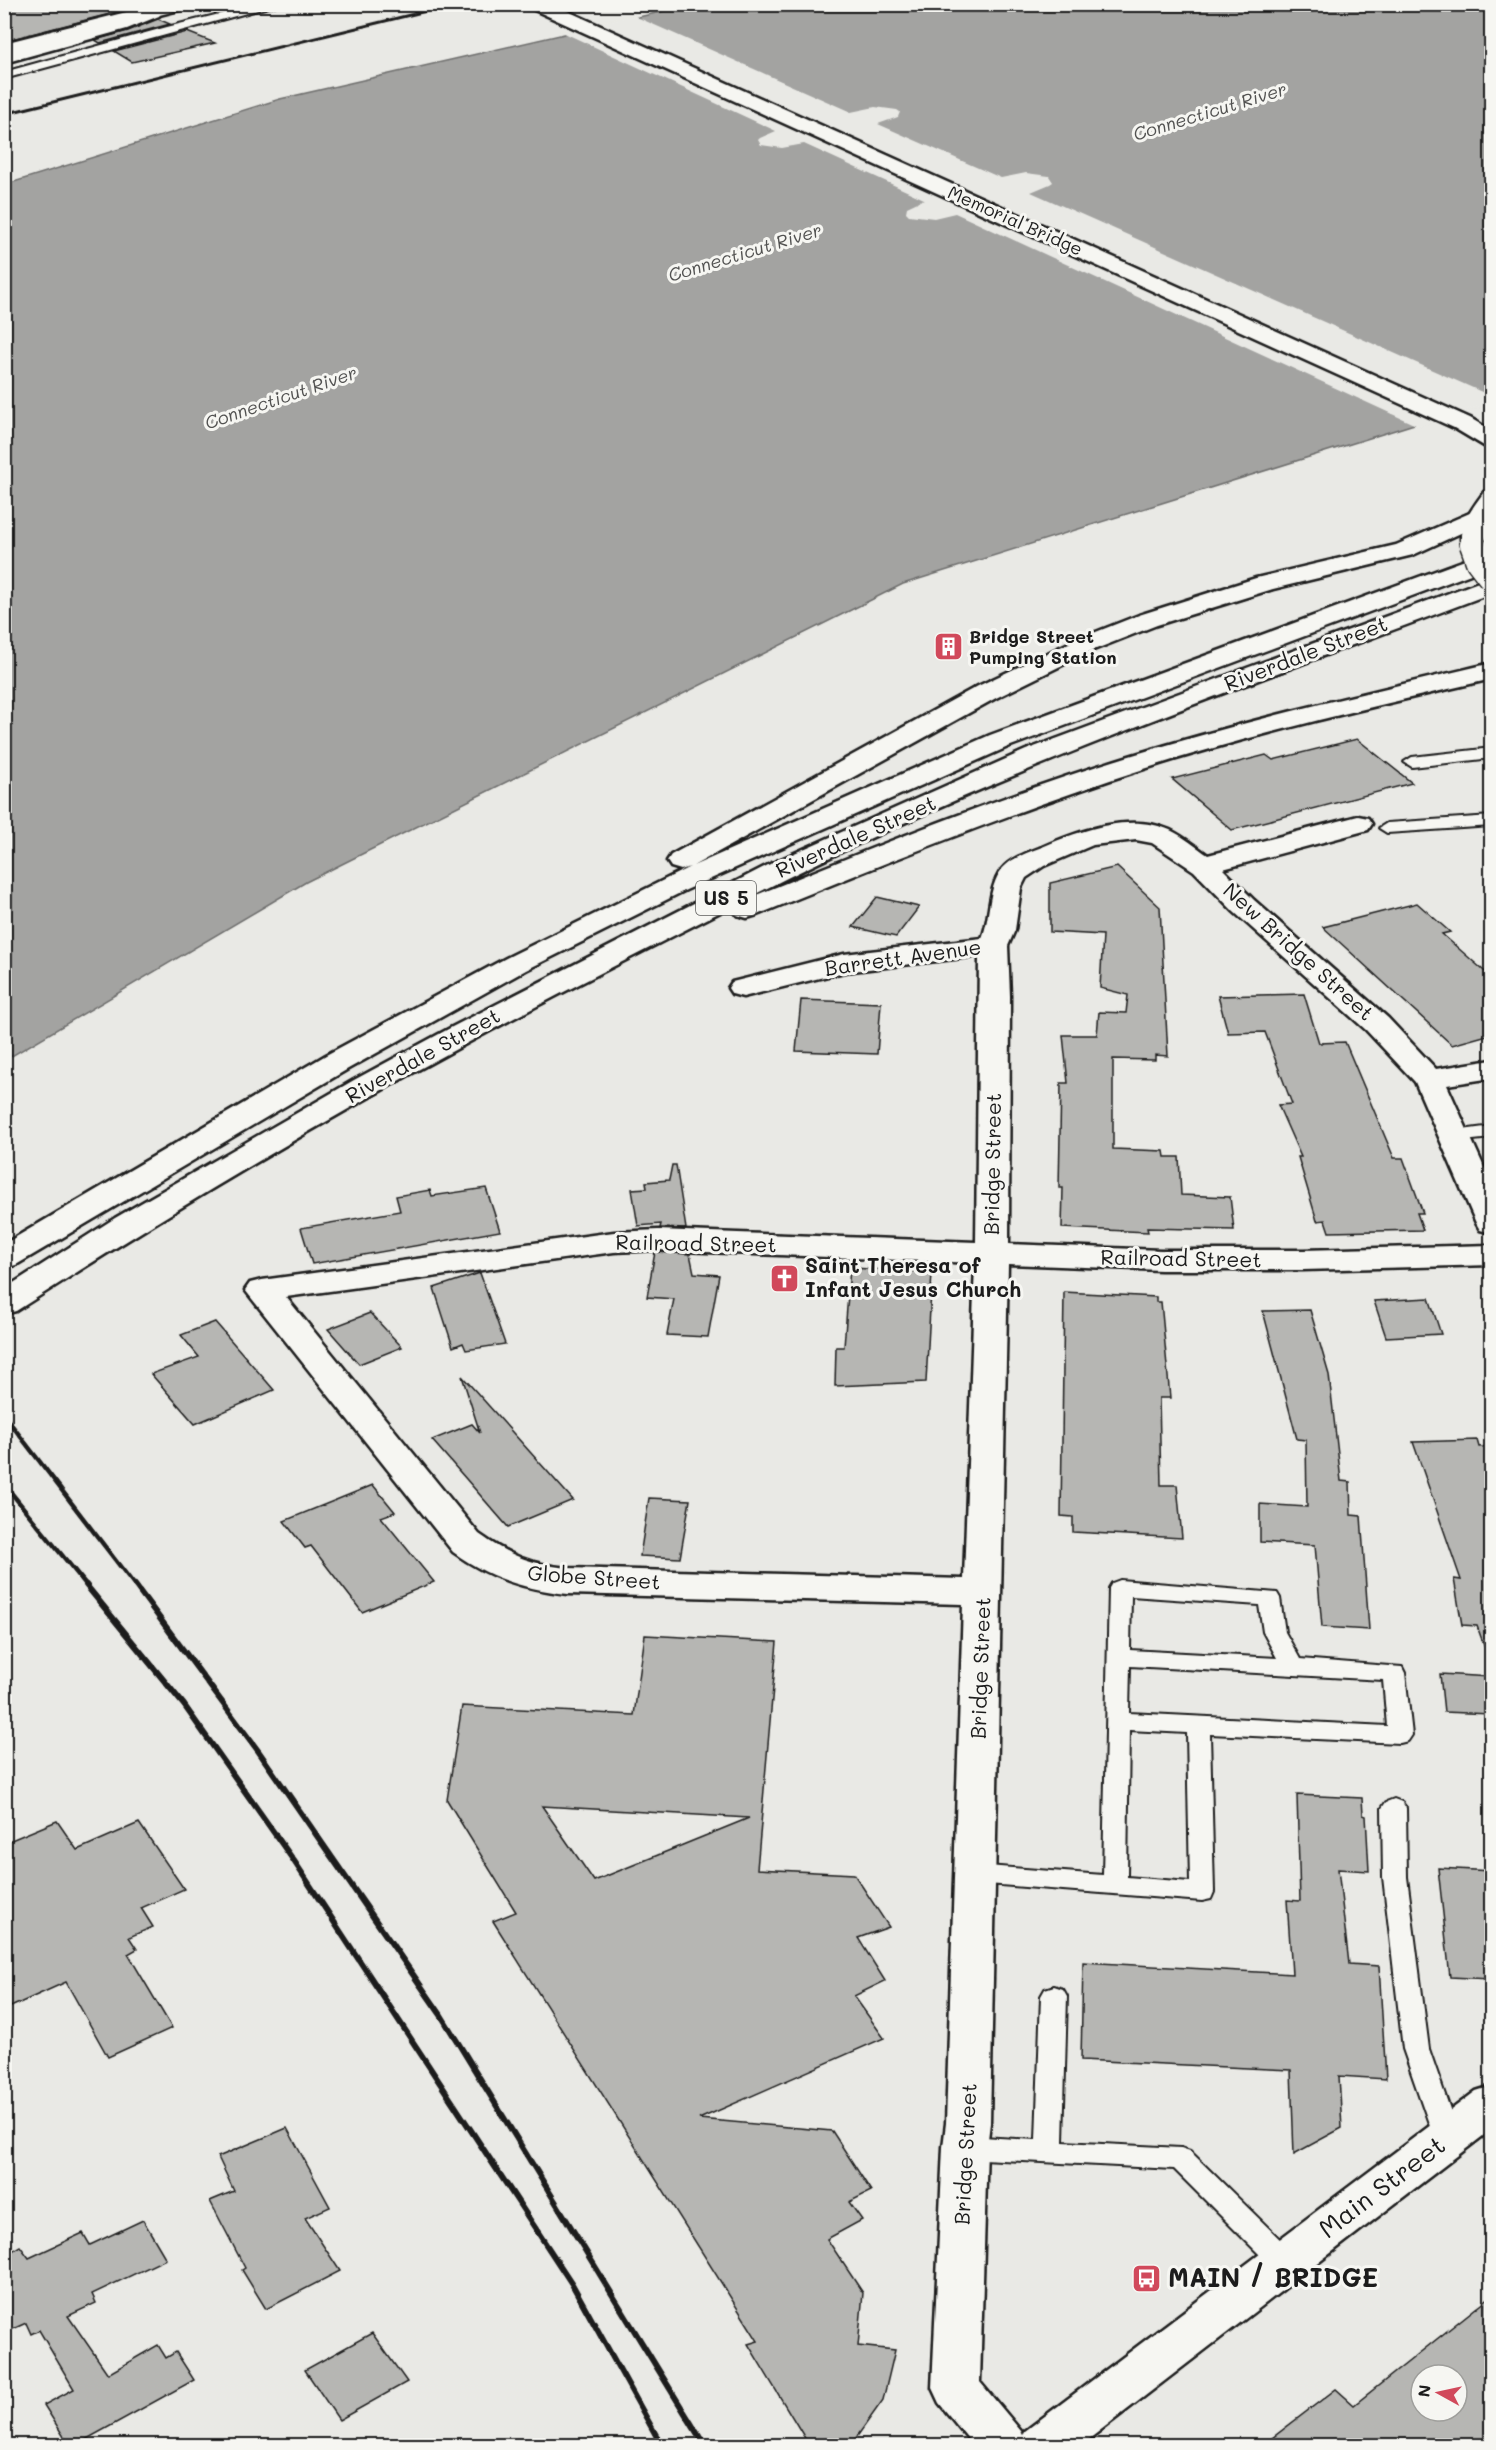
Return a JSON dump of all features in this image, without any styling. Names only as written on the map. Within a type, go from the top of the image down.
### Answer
[{"type":"main road","name":"Memorial Bridge","points":[[536,4],[1489,431]]},
{"type":"main road","name":"Memorial Bridge","points":[[566,4],[1489,431]]},
{"type":"main road","points":[[4,49],[175,5]]},
{"type":"main road","points":[[4,58],[121,25],[153,12]]},
{"type":"main road","points":[[1485,506],[1473,532],[1482,550],[1479,561],[1491,578]]},
{"type":"main road","points":[[516,964],[693,854],[987,692],[1048,661],[1148,620],[1218,597],[1265,583],[1404,550],[1441,536],[1485,506]]},
{"type":"main road","name":"Riverdale Street","points":[[4,1258],[337,1062],[516,964],[676,884],[999,741],[1482,550]]},
{"type":"main road","name":"Riverdale Street","points":[[4,1304],[127,1225],[240,1158],[462,1033],[782,869],[1036,756],[1491,584]]},
{"type":"main road","points":[[540,993],[929,835],[1078,782],[1231,735],[1491,671]]},
{"type":"main road","points":[[1204,865],[1358,824]]},
{"type":"main road","name":"New Bridge Street","points":[[1012,876],[1023,866],[1065,846],[1084,839],[1120,832],[1149,833],[1160,836],[1204,865],[1244,906],[1377,1024],[1429,1080],[1491,1223]]},
{"type":"main road","name":"Bridge Street","points":[[1004,2445],[956,2388],[965,2147],[968,2123],[984,1592],[992,1254],[995,996],[993,946],[1000,930],[1005,897],[1012,876]]},
{"type":"main road","name":"Barrett Avenue","points":[[743,988],[844,963],[993,946]]},
{"type":"main road","points":[[1429,1080],[1491,1069]]},
{"type":"main road","name":"Railroad Street","points":[[262,1290],[614,1242],[658,1240],[1197,1261],[1491,1255]]},
{"type":"main road","name":"Globe Street","points":[[262,1290],[466,1543],[494,1563],[510,1571],[568,1581],[984,1592]]},
{"type":"main road","name":"Main Street","points":[[1042,2445],[1491,2104]]},
{"type":"lane","points":[[4,76],[171,29],[275,4]]},
{"type":"lane","points":[[1412,762],[1491,753]]},
{"type":"lane","points":[[1387,828],[1491,821]]},
{"type":"lane","points":[[1454,1136],[1491,1132]]},
{"type":"lane","points":[[1115,1886],[1120,1587],[1269,1598],[1274,1632],[1293,1667]]},
{"type":"lane","points":[[1118,1720],[1400,1735],[1394,1673],[1120,1657]]},
{"type":"lane","points":[[975,1874],[1202,1892],[1198,1725]]},
{"type":"lane","points":[[1394,1808],[1395,1877],[1416,2049],[1447,2138]]},
{"type":"lane","points":[[1049,2151],[1054,1996]]},
{"type":"lane","points":[[965,2147],[1181,2158],[1284,2261]]},
{"type":"water","name":"Connecticut River","points":[[691,5],[1491,5],[1491,400],[903,584],[306,882],[5,1060],[4,185],[280,99]]},
{"type":"pier","points":[[632,15],[851,112],[875,107],[897,110],[900,112],[898,117],[878,124],[1001,178],[1026,173],[1049,176],[1053,182],[1031,192],[1491,396],[1492,403],[1418,426],[955,213],[934,218],[909,215],[906,212],[907,207],[924,199],[804,144],[782,148],[761,145],[758,140],[760,138],[776,131],[560,31]]},
{"type":"building","points":[[4,4],[125,4],[133,8],[4,41]]},
{"type":"building","points":[[158,19],[170,24],[100,43],[95,40],[128,31]]},
{"type":"building","points":[[187,32],[215,43],[132,62],[114,51]]},
{"type":"building","points":[[1357,739],[1412,783],[1232,830],[1172,779],[1266,755],[1273,760]]},
{"type":"building","points":[[1117,867],[1160,907],[1168,1056],[1155,1055],[1155,1060],[1113,1059],[1113,1149],[1164,1151],[1165,1157],[1179,1157],[1181,1195],[1230,1197],[1234,1230],[1147,1228],[1148,1232],[1062,1228],[1063,1188],[1059,1188],[1061,1083],[1068,1083],[1063,1035],[1097,1035],[1099,1012],[1126,1013],[1128,995],[1100,988],[1103,935],[1050,932],[1050,883]]},
{"type":"building","points":[[877,897],[919,907],[896,937],[853,927]]},
{"type":"building","points":[[1417,903],[1450,932],[1442,934],[1491,977],[1491,1034],[1452,1045],[1323,927]]},
{"type":"building","points":[[1304,994],[1319,1043],[1345,1042],[1394,1158],[1403,1158],[1423,1213],[1417,1213],[1423,1230],[1329,1232],[1325,1220],[1317,1221],[1298,1157],[1301,1157],[1278,1105],[1292,1104],[1265,1032],[1228,1033],[1218,996]]},
{"type":"building","points":[[801,1000],[881,1003],[877,1054],[796,1051]]},
{"type":"building","points":[[672,1165],[676,1165],[686,1229],[660,1228],[661,1224],[638,1226],[632,1189],[647,1188],[646,1182],[669,1180]]},
{"type":"building","points":[[486,1188],[500,1231],[312,1264],[301,1228],[400,1211],[396,1196],[430,1190],[432,1196]]},
{"type":"building","points":[[655,1252],[690,1254],[694,1273],[719,1275],[708,1337],[667,1335],[674,1299],[647,1297]]},
{"type":"building","points":[[850,1268],[932,1272],[926,1382],[835,1386],[836,1347],[844,1347]]},
{"type":"building","points":[[480,1273],[505,1344],[466,1350],[463,1343],[453,1347],[434,1288]]},
{"type":"building","points":[[1064,1292],[1156,1297],[1156,1302],[1161,1302],[1170,1398],[1159,1398],[1161,1485],[1177,1485],[1182,1538],[1073,1532],[1073,1517],[1061,1516]]},
{"type":"building","points":[[1429,1298],[1441,1334],[1386,1337],[1374,1301]]},
{"type":"building","points":[[1310,1310],[1329,1375],[1341,1481],[1350,1482],[1351,1515],[1361,1516],[1369,1630],[1322,1627],[1315,1545],[1260,1542],[1260,1504],[1307,1507],[1306,1440],[1297,1439],[1263,1311]]},
{"type":"building","points":[[370,1313],[402,1347],[359,1364],[328,1329]]},
{"type":"building","points":[[215,1322],[274,1390],[195,1424],[151,1374],[199,1357],[181,1335]]},
{"type":"building","points":[[462,1376],[573,1500],[508,1527],[432,1440],[472,1424],[480,1433]]},
{"type":"building","points":[[1477,1440],[1479,1447],[1491,1446],[1491,1650],[1486,1651],[1477,1626],[1462,1625],[1454,1579],[1461,1580],[1413,1442]]},
{"type":"building","points":[[373,1485],[395,1512],[381,1517],[434,1582],[362,1612],[311,1546],[305,1548],[284,1521]]},
{"type":"building","points":[[649,1498],[690,1500],[680,1558],[640,1556]]},
{"type":"building","points":[[645,1635],[777,1642],[757,1869],[854,1874],[889,1927],[858,1938],[885,1981],[854,1996],[884,2038],[699,2119],[832,2131],[871,2191],[849,2202],[862,2220],[827,2239],[863,2293],[858,2346],[895,2350],[883,2400],[851,2445],[809,2445],[748,2344],[758,2341],[493,1921],[516,1912],[447,1800],[462,1706],[634,1715]],"holes":[[[542,1806],[749,1818],[594,1881]]]},
{"type":"building","points":[[1440,1674],[1491,1677],[1491,1714],[1444,1712]]},
{"type":"building","points":[[1297,1795],[1362,1798],[1363,1815],[1366,1816],[1369,1871],[1338,1869],[1349,1964],[1379,1966],[1386,2079],[1339,2076],[1342,2128],[1294,2154],[1291,2070],[1081,2060],[1083,1962],[1292,1974],[1287,1900],[1300,1901]]},
{"type":"building","points":[[57,1821],[77,1850],[139,1823],[184,1889],[141,1908],[153,1927],[129,1937],[137,1949],[128,1954],[172,2028],[108,2057],[66,1982],[4,2010],[4,1843]]},
{"type":"building","points":[[1438,1868],[1491,1871],[1491,1979],[1450,1977]]},
{"type":"building","points":[[287,2128],[330,2207],[305,2218],[340,2271],[266,2309],[242,2270],[245,2268],[210,2201],[234,2191],[218,2157]]},
{"type":"building","points":[[143,2220],[166,2259],[92,2294],[96,2303],[68,2316],[108,2374],[158,2345],[166,2358],[176,2352],[194,2380],[76,2445],[69,2445],[44,2405],[74,2389],[39,2330],[31,2334],[26,2323],[4,2333],[4,2256],[20,2246],[29,2258],[83,2233],[90,2245]]},
{"type":"building","points":[[1491,2296],[1491,2445],[1263,2445],[1336,2389],[1354,2405]]},
{"type":"building","points":[[372,2333],[407,2382],[339,2420],[305,2370]]},
{"type":"railway","points":[[4,114],[455,4]]},
{"type":"railway","points":[[4,1415],[136,1587]]},
{"type":"railway","points":[[4,1484],[88,1587]]},
{"type":"railway","points":[[86,1585],[184,1705],[294,1861],[572,2284],[662,2446]]},
{"type":"railway","points":[[135,1585],[259,1752],[441,2015],[705,2446]]},
{"type":"place","name":"Bridge Street Pumping Station","points":[[948,647]]},
{"type":"place","name":"Saint Theresa of Infant Jesus Church","points":[[784,1278]]},
{"type":"place","name":"MAIN / BRIDGE","points":[[1147,2278]]}]
